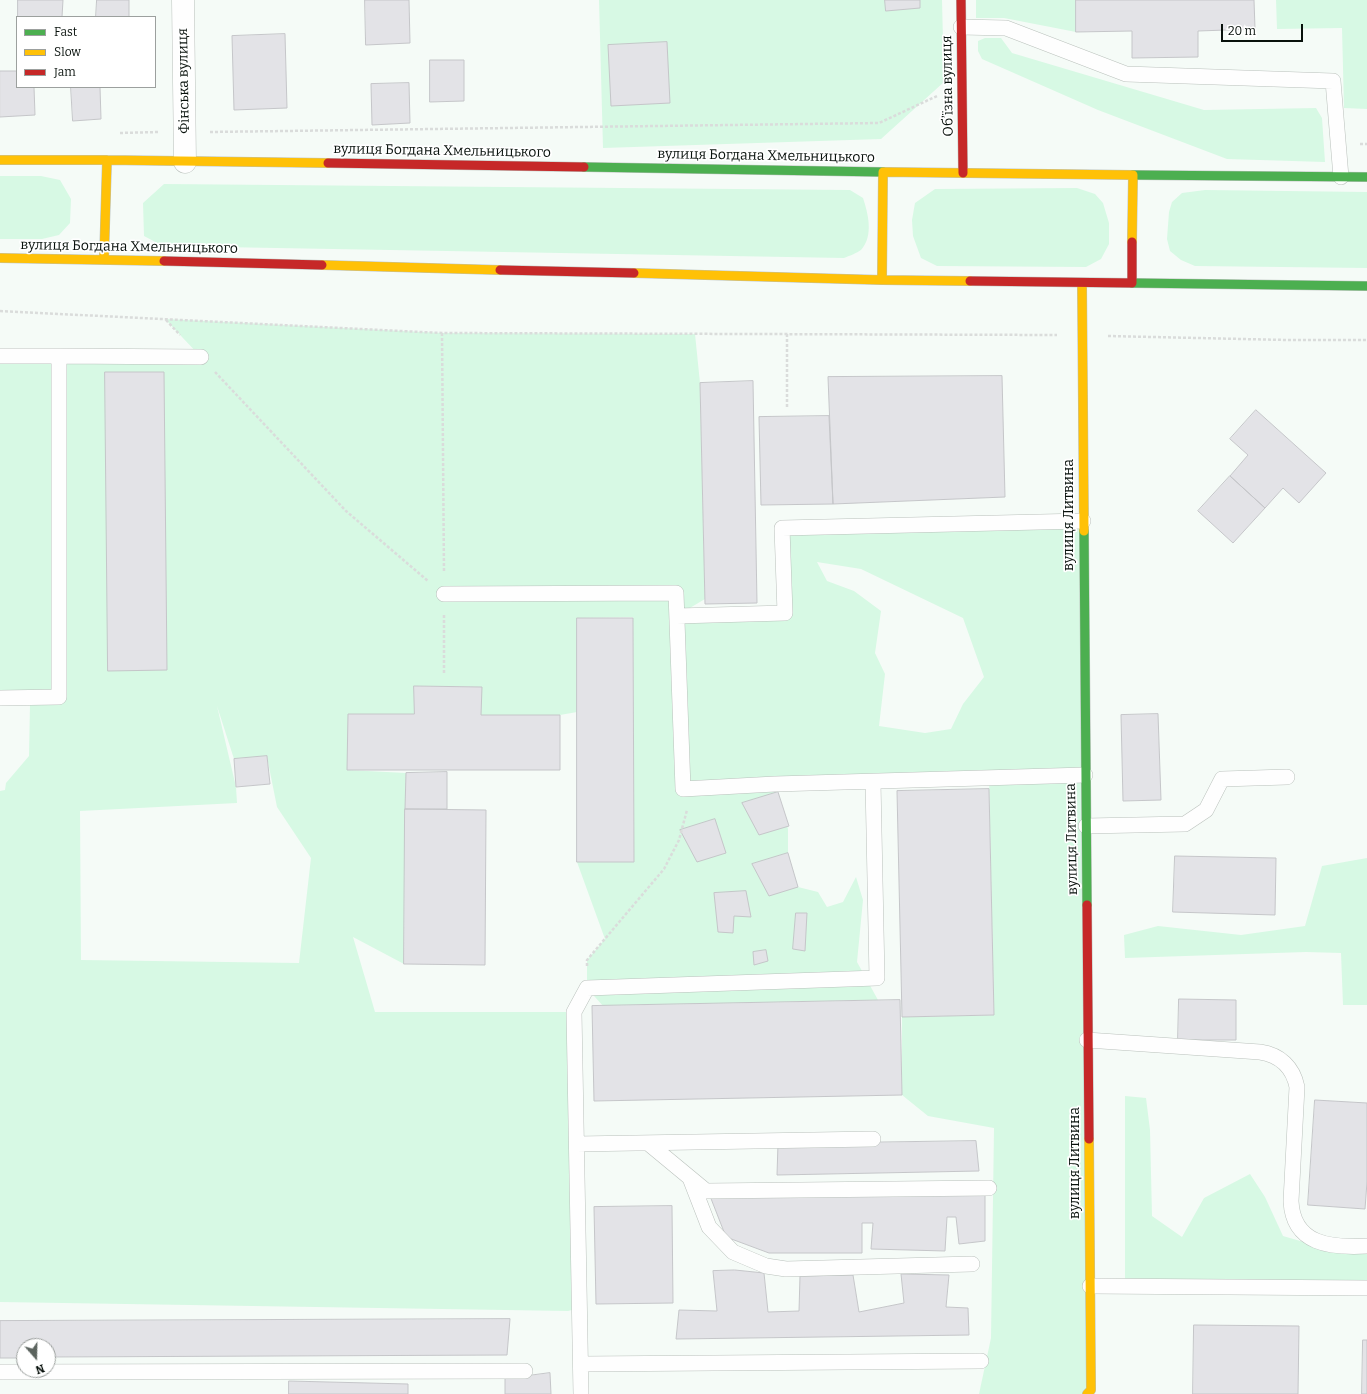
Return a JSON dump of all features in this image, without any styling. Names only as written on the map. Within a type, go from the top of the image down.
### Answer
[{"type":"street","name":"Фінська вулиця","points":[[183,0],[185,162]]},
{"type":"street","name":"Обʼїзна вулиця","points":[[961,0],[963,172]]},
{"type":"street","name":"вулиця Богдана Хмельницького","points":[[0,160],[107,160],[1367,178]]},
{"type":"street","points":[[104,259],[107,160]]},
{"type":"street","name":"вулиця Богдана Хмельницького","points":[[882,280],[883,172]]},
{"type":"street","points":[[1132,283],[1133,174]]},
{"type":"street","name":"вулиця Богдана Хмельницького","points":[[0,258],[104,259],[882,280],[1367,286]]},
{"type":"street","name":"вулиця Литвина","points":[[1082,283],[1081,335],[1090,1393]]},
{"type":"lane","points":[[961,27],[1006,28],[1126,74],[1333,81],[1341,177]]},
{"type":"lane","points":[[0,356],[201,357]]},
{"type":"lane","points":[[0,698],[59,697],[59,356]]},
{"type":"lane","points":[[677,616],[784,613],[782,528],[1083,522]]},
{"type":"lane","points":[[444,594],[676,593],[683,789],[775,784],[1085,775]]},
{"type":"lane","points":[[1086,826],[1185,824],[1206,810],[1222,779],[1287,777]]},
{"type":"lane","points":[[581,1394],[574,1012],[587,988],[877,978],[873,782]]},
{"type":"lane","points":[[1087,1040],[1260,1052],[1267,1053],[1282,1060],[1292,1072],[1298,1087],[1291,1200],[1293,1217],[1301,1230],[1314,1240],[1329,1244],[1367,1246]]},
{"type":"lane","points":[[577,1144],[873,1138]]},
{"type":"lane","points":[[648,1143],[706,1191],[989,1188]]},
{"type":"lane","points":[[689,1177],[709,1227],[733,1252],[766,1266],[786,1269],[972,1264]]},
{"type":"lane","points":[[1090,1286],[1367,1288]]},
{"type":"lane","points":[[581,1364],[981,1361]]},
{"type":"lane","points":[[0,1372],[525,1371]]},
{"type":"path","points":[[115,133],[879,123],[941,95]]},
{"type":"path","points":[[0,311],[442,332],[1081,335],[1287,340],[1367,340]]},
{"type":"path","points":[[165,319],[346,511],[444,594]]},
{"type":"path","points":[[442,332],[444,674]]},
{"type":"path","points":[[787,334],[787,408]]},
{"type":"path","points":[[587,988],[587,960],[664,869],[679,840],[687,808],[711,788]]},
{"type":"green space","points":[[599,0],[942,0],[944,82],[881,139],[603,148]]},
{"type":"green space","points":[[976,0],[1076,0],[1076,32],[1004,18],[976,18]]},
{"type":"green space","points":[[1276,0],[1367,0],[1367,109],[1344,108],[1342,28],[1277,29]]},
{"type":"green space","points":[[985,38],[1001,38],[1012,53],[1204,110],[1316,108],[1322,118],[1325,162],[1227,159],[1098,110],[982,59],[978,51],[978,41]]},
{"type":"green space","points":[[0,176],[41,176],[60,180],[71,199],[70,223],[59,235],[42,239],[0,239]]},
{"type":"green space","points":[[164,184],[850,190],[863,198],[867,210],[869,231],[868,238],[861,250],[844,258],[163,246],[144,236],[143,203]]},
{"type":"green space","points":[[1077,188],[1095,194],[1103,203],[1109,223],[1109,244],[1101,259],[1086,267],[937,266],[921,258],[913,236],[912,220],[915,203],[935,189]]},
{"type":"green space","points":[[1205,190],[1367,192],[1367,268],[1195,266],[1181,260],[1170,251],[1167,239],[1169,212],[1172,202],[1182,193]]},
{"type":"green space","points":[[165,319],[442,333],[695,334],[700,383],[705,599],[678,615],[784,612],[782,528],[1083,521],[1087,1394],[979,1394],[991,1338],[994,1128],[928,1116],[902,1095],[902,1017],[994,1015],[989,779],[775,785],[788,829],[788,853],[798,887],[818,892],[827,907],[843,902],[856,877],[863,900],[857,962],[878,1000],[603,1006],[587,988],[587,960],[605,939],[577,862],[634,862],[633,617],[577,618],[577,712],[560,715],[481,715],[481,687],[414,686],[414,714],[348,714],[348,770],[406,773],[404,964],[353,937],[375,1012],[574,1012],[580,1308],[568,1311],[0,1302],[0,791],[5,790],[6,783],[29,756],[30,704],[0,698],[0,356],[200,356]],"holes":[[[817,562],[861,569],[963,618],[984,677],[963,704],[951,729],[925,733],[879,726],[885,674],[875,653],[881,611],[854,591],[827,581]],[[217,706],[234,759],[267,757],[277,807],[311,858],[299,963],[81,960],[80,811],[237,803],[236,787]]]},
{"type":"green space","points":[[1367,858],[1367,1005],[1343,1005],[1341,953],[1306,952],[1125,958],[1124,935],[1158,926],[1241,935],[1305,926],[1322,866]]},
{"type":"green space","points":[[1125,1096],[1146,1098],[1150,1130],[1152,1216],[1182,1237],[1204,1198],[1250,1174],[1265,1197],[1283,1236],[1328,1249],[1367,1247],[1367,1283],[1125,1288]]},
{"type":"building","points":[[18,0],[63,0],[62,16],[18,16]]},
{"type":"building","points":[[97,0],[129,0],[129,16],[96,16]]},
{"type":"building","points":[[365,0],[409,0],[410,43],[366,45]]},
{"type":"building","points":[[885,0],[920,0],[920,8],[886,11]]},
{"type":"building","points":[[1076,0],[1254,0],[1255,29],[1198,31],[1198,57],[1132,58],[1132,31],[1076,32]]},
{"type":"building","points":[[285,34],[287,108],[234,110],[232,36]]},
{"type":"building","points":[[667,42],[670,103],[611,106],[608,45]]},
{"type":"building","points":[[430,60],[464,60],[464,101],[430,102]]},
{"type":"building","points":[[0,71],[16,71],[16,88],[34,88],[35,115],[0,117]]},
{"type":"building","points":[[409,83],[410,123],[372,125],[371,84]]},
{"type":"building","points":[[71,88],[100,88],[101,119],[73,121]]},
{"type":"building","points":[[105,372],[164,372],[167,670],[108,671]]},
{"type":"building","points":[[1002,376],[1005,497],[833,504],[828,377]]},
{"type":"building","points":[[753,381],[757,603],[705,604],[700,383]]},
{"type":"building","points":[[1256,410],[1326,473],[1299,503],[1283,488],[1265,508],[1230,476],[1248,455],[1230,439]]},
{"type":"building","points":[[829,416],[833,504],[761,505],[759,417]]},
{"type":"building","points":[[1230,476],[1265,508],[1233,543],[1198,511]]},
{"type":"building","points":[[577,618],[633,618],[634,862],[577,862]]},
{"type":"building","points":[[414,686],[482,687],[481,715],[560,715],[560,770],[347,770],[348,714],[414,714]]},
{"type":"building","points":[[1158,714],[1161,800],[1123,801],[1121,715]]},
{"type":"building","points":[[267,756],[270,784],[236,787],[234,759]]},
{"type":"building","points":[[447,772],[447,809],[405,809],[406,773]]},
{"type":"building","points":[[989,789],[994,1015],[902,1017],[897,791]]},
{"type":"building","points":[[778,792],[789,826],[759,835],[742,803]]},
{"type":"building","points":[[405,809],[486,810],[485,965],[404,964]]},
{"type":"building","points":[[715,819],[726,853],[697,862],[680,830]]},
{"type":"building","points":[[788,853],[798,887],[769,896],[752,864]]},
{"type":"building","points":[[1175,856],[1276,858],[1275,915],[1173,912]]},
{"type":"building","points":[[746,891],[751,917],[734,916],[733,933],[718,932],[714,893]]},
{"type":"building","points":[[796,913],[807,913],[805,951],[793,949]]},
{"type":"building","points":[[766,950],[768,961],[754,965],[753,952]]},
{"type":"building","points":[[1179,999],[1236,1000],[1236,1040],[1178,1040]]},
{"type":"building","points":[[900,1000],[902,1095],[594,1101],[592,1006]]},
{"type":"building","points":[[1315,1100],[1367,1103],[1367,1182],[1365,1209],[1308,1205]]},
{"type":"building","points":[[976,1141],[979,1171],[777,1175],[778,1144]]},
{"type":"building","points":[[985,1192],[985,1241],[959,1244],[956,1217],[947,1217],[945,1251],[871,1249],[873,1223],[862,1223],[862,1253],[769,1253],[726,1237],[710,1196]]},
{"type":"building","points":[[672,1206],[673,1303],[596,1304],[594,1207]]},
{"type":"building","points":[[735,1270],[764,1273],[768,1312],[799,1311],[800,1276],[853,1275],[859,1312],[904,1303],[901,1274],[949,1275],[946,1307],[968,1308],[969,1335],[676,1339],[679,1310],[717,1311],[713,1271]]},
{"type":"building","points":[[510,1319],[507,1355],[56,1357],[56,1338],[16,1338],[16,1358],[0,1358],[0,1321]]},
{"type":"building","points":[[1194,1325],[1299,1326],[1298,1394],[1193,1394]]},
{"type":"building","points":[[1363,1340],[1367,1340],[1367,1394],[1362,1394]]},
{"type":"building","points":[[550,1373],[551,1394],[505,1394],[505,1379]]},
{"type":"building","points":[[289,1381],[408,1384],[408,1394],[289,1394]]},
{"type":"traffic: fast","points":[[584,167],[883,172]]},
{"type":"traffic: fast","points":[[1133,175],[1367,177]]},
{"type":"traffic: fast","points":[[1132,283],[1367,286]]},
{"type":"traffic: fast","points":[[1084,531],[1087,905]]},
{"type":"traffic: slow","points":[[0,160],[328,163]]},
{"type":"traffic: slow","points":[[104,259],[107,160]]},
{"type":"traffic: slow","points":[[883,172],[1133,175],[1132,242]]},
{"type":"traffic: slow","points":[[883,172],[882,280],[970,281]]},
{"type":"traffic: slow","points":[[0,258],[164,261]]},
{"type":"traffic: slow","points":[[322,265],[500,270]]},
{"type":"traffic: slow","points":[[634,273],[882,280]]},
{"type":"traffic: slow","points":[[1082,283],[1084,531]]},
{"type":"traffic: slow","points":[[1087,1394],[1091,1390],[1089,1139]]},
{"type":"traffic: jam","points":[[961,0],[963,173]]},
{"type":"traffic: jam","points":[[328,163],[584,167]]},
{"type":"traffic: jam","points":[[970,281],[1132,283],[1132,242]]},
{"type":"traffic: jam","points":[[164,261],[322,265]]},
{"type":"traffic: jam","points":[[500,270],[634,273]]},
{"type":"traffic: jam","points":[[1087,905],[1089,1139]]}]
